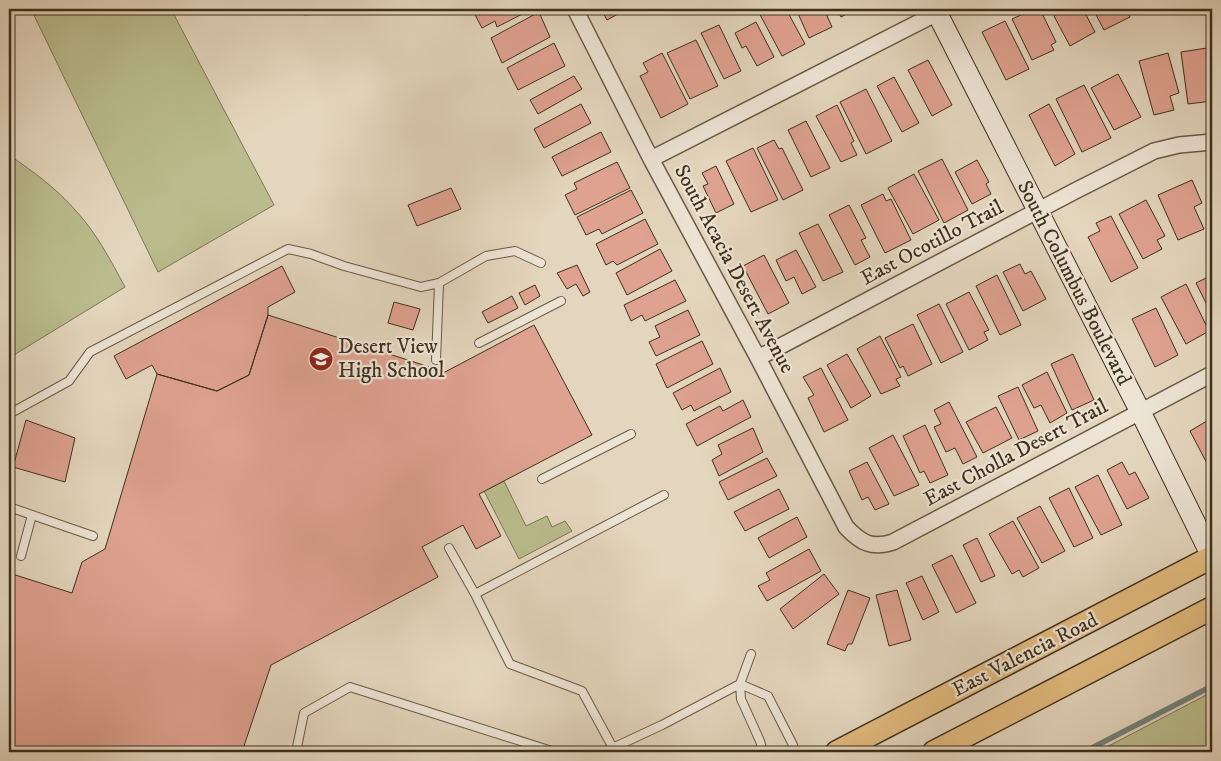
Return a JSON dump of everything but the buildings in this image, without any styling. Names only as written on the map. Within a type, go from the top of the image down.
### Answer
[{"type":"main road","name":"East Valencia Road","points":[[838,752],[1212,557]]},
{"type":"main road","name":"East Valencia Road","points":[[934,752],[1212,608]]},
{"type":"street","name":"South Acacia Desert Avenue","points":[[576,9],[651,159],[846,527],[856,537],[862,549]]},
{"type":"street","points":[[651,159],[939,10]]},
{"type":"street","name":"South Columbus Boulevard","points":[[939,10],[1037,211],[1140,411],[1212,557]]},
{"type":"street","name":"East Ocotillo Trail","points":[[758,358],[1154,151],[1212,142]]},
{"type":"street","name":"East Cholla Desert Trail","points":[[862,549],[893,542],[1212,374]]},
{"type":"lane","points":[[9,414],[69,381],[90,352],[288,249],[421,286],[439,283],[486,256],[515,251],[541,263]]},
{"type":"lane","points":[[436,360],[439,283]]},
{"type":"lane","points":[[479,343],[561,301]]},
{"type":"lane","points":[[542,479],[631,434]]},
{"type":"lane","points":[[474,594],[664,495]]},
{"type":"lane","points":[[9,507],[93,536]]},
{"type":"lane","points":[[22,556],[32,515]]},
{"type":"lane","points":[[449,548],[510,664],[582,691],[613,748]]},
{"type":"lane","points":[[751,654],[740,684],[740,699],[760,741],[762,752]]},
{"type":"lane","points":[[604,752],[662,725],[740,684]]},
{"type":"lane","points":[[740,684],[768,696],[793,745],[792,752]]},
{"type":"lane","points":[[296,752],[304,712],[350,687],[556,752]]},
{"type":"green space","points":[[31,9],[171,9],[274,205],[158,272]]},
{"type":"green space","points":[[280,9],[368,9],[305,15]]},
{"type":"green space","points":[[9,155],[45,181],[77,212],[97,239],[125,287],[9,358]]},
{"type":"green space","points":[[504,481],[526,526],[547,516],[552,527],[565,521],[572,531],[519,559],[484,491]]},
{"type":"green space","points":[[1212,692],[1212,752],[1097,752]]},
{"type":"waterway","points":[[1084,752],[1212,686]]},
{"type":"place","name":"Desert View High School","points":[[321,359]]}]
